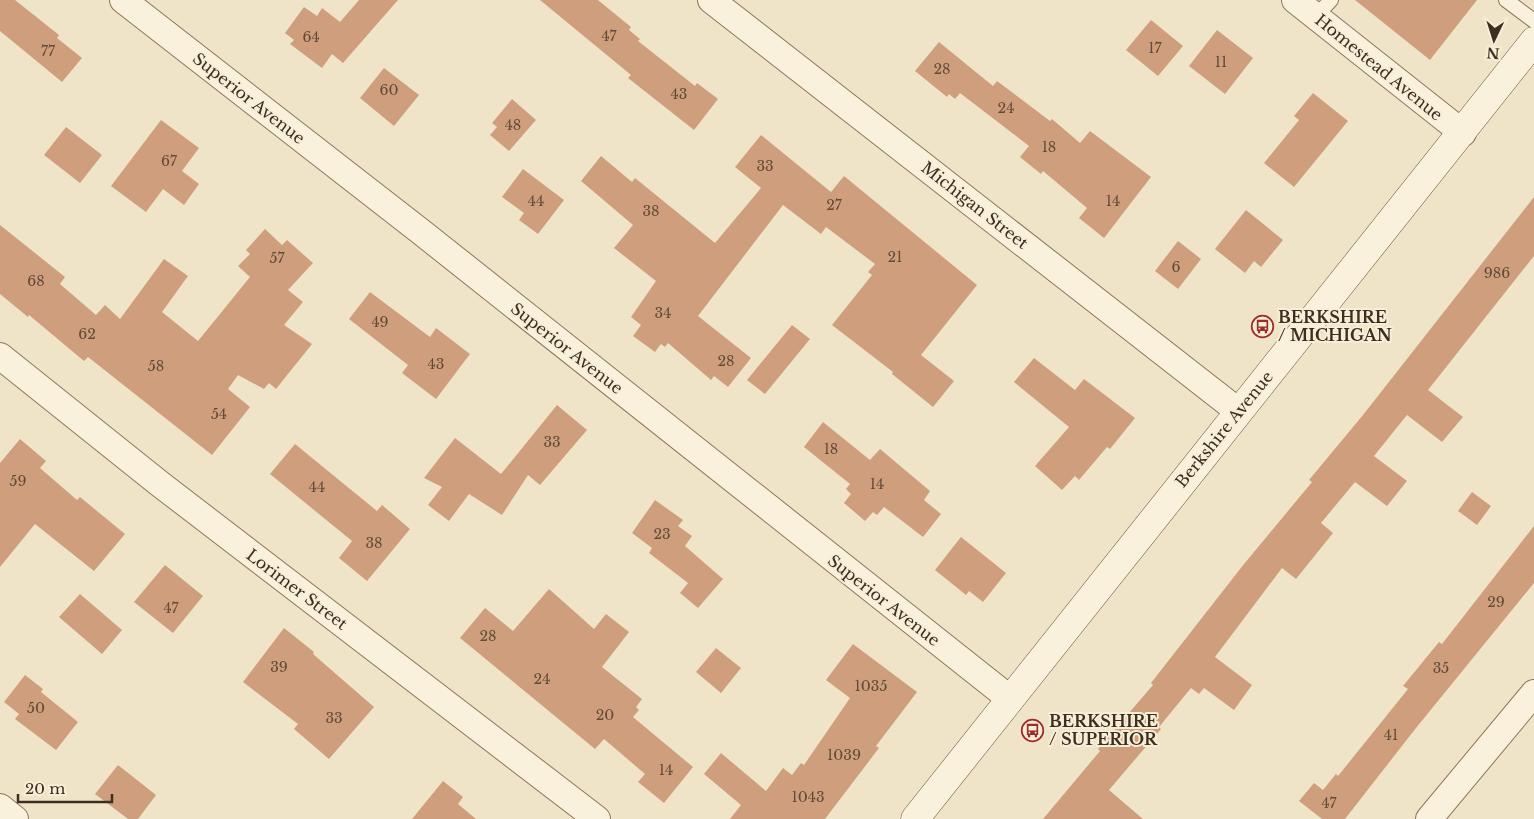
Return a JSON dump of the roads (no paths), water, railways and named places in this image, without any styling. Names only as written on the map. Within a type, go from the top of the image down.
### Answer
[{"type":"main road","name":"Berkshire Avenue","points":[[915,819],[1009,698],[1463,133],[1534,41]]},
{"type":"street","name":"Superior Avenue","points":[[123,0],[412,225],[1009,698]]},
{"type":"street","name":"Michigan Street","points":[[712,0],[1238,411]]},
{"type":"street","name":"Homestead Avenue","points":[[1296,0],[1323,8],[1463,133]]},
{"type":"street","name":"Lorimer Street","points":[[0,356],[160,484],[597,819]]},
{"type":"street","points":[[1429,819],[1534,692]]},
{"type":"street","points":[[0,807],[15,819]]},
{"type":"lane","points":[[1506,0],[1534,22]]},
{"type":"place","name":"BERKSHIRE / MICHIGAN","points":[[1262,326]]},
{"type":"place","name":"BERKSHIRE / SUPERIOR","points":[[1033,730]]}]
